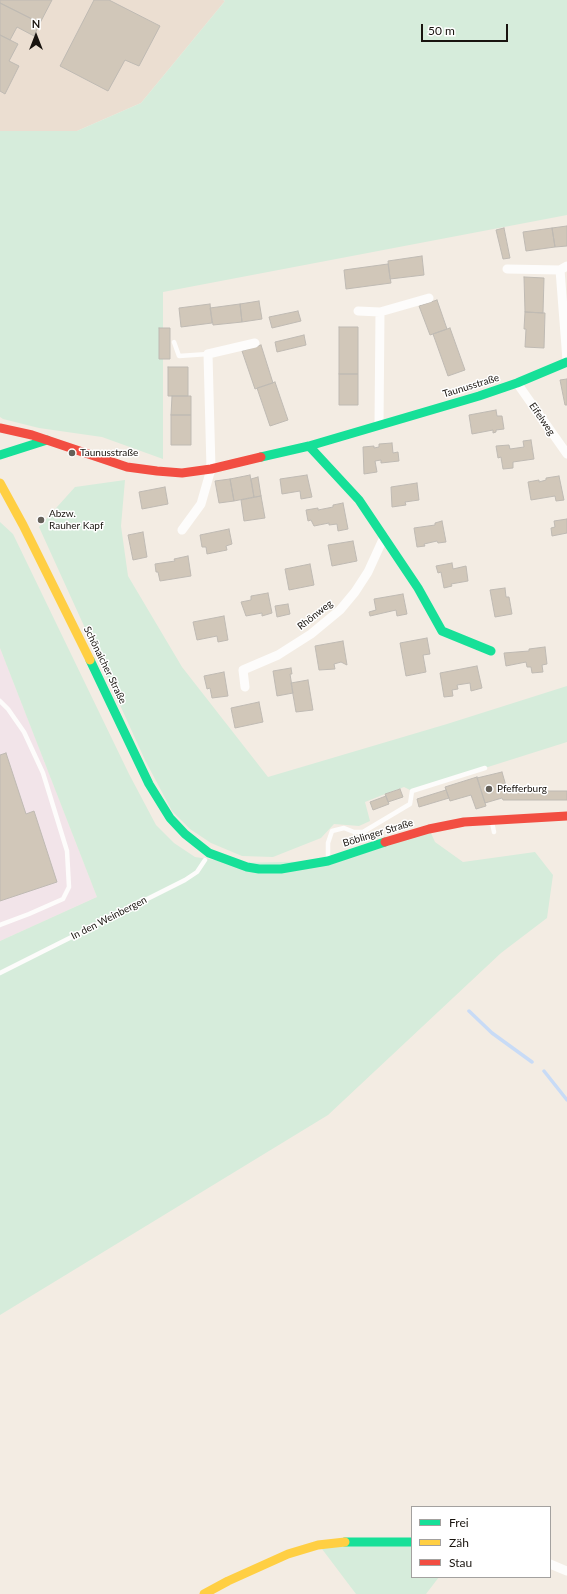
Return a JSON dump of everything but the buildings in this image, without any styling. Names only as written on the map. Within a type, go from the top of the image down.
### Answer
[{"type":"street","name":"Taunusstraße","points":[[0,428],[32,435],[127,467],[182,473],[211,469],[309,446],[479,396],[517,383],[567,361],[563,268],[507,269]]},
{"type":"street","points":[[358,311],[380,312],[429,298]]},
{"type":"street","points":[[379,425],[380,312]]},
{"type":"street","points":[[182,530],[201,504],[211,469],[208,354],[255,343]]},
{"type":"street","name":"Eifelweg","points":[[517,383],[567,454]]},
{"type":"street","points":[[0,455],[47,440]]},
{"type":"street","points":[[309,446],[359,500],[418,588],[442,631],[491,651]]},
{"type":"street","name":"Schönaicher Straße","points":[[0,483],[15,510],[109,699],[149,784],[170,818],[201,848]]},
{"type":"street","points":[[0,502],[15,510]]},
{"type":"street","name":"Rhönweg","points":[[245,687],[242,670],[278,654],[311,634],[340,610],[356,592],[368,572],[384,536]]},
{"type":"street","name":"Böblinger Straße","points":[[201,848],[207,856],[259,869],[281,869],[328,861],[429,829],[464,822],[567,816]]},
{"type":"street","points":[[204,1594],[228,1581],[288,1554],[318,1545],[344,1542],[411,1542]]},
{"type":"street","points":[[551,1564],[567,1571]]},
{"type":"lane","points":[[174,342],[179,356],[208,354]]},
{"type":"lane","points":[[0,701],[8,709],[24,732],[43,773],[67,851],[69,887],[63,899],[0,925]]},
{"type":"lane","points":[[328,861],[328,843],[332,831],[344,828],[354,832],[363,832],[410,804],[412,792],[485,768]]},
{"type":"lane","points":[[492,820],[494,832]]},
{"type":"lane","name":"In den Weinbergen","points":[[0,973],[185,880],[197,872],[207,856]]},
{"type":"shaded area","points":[[0,0],[225,1],[141,103],[77,131],[0,131]]},
{"type":"shaded area","points":[[0,648],[97,897],[0,941]]},
{"type":"green space","points":[[223,0],[567,0],[567,215],[163,292],[163,459],[102,437],[39,428],[3,419],[0,417],[0,131],[77,131],[141,103],[225,1]]},
{"type":"green space","points":[[125,480],[121,526],[128,576],[182,667],[268,777],[447,724],[567,686],[567,742],[412,791],[404,787],[385,794],[365,802],[370,821],[359,826],[334,824],[321,838],[273,857],[242,856],[211,843],[190,829],[172,811],[145,760],[39,527],[75,487]]},
{"type":"green space","points":[[0,522],[13,534],[129,774],[156,825],[174,843],[195,857],[235,863],[328,861],[429,829],[435,842],[463,862],[535,852],[553,875],[547,918],[501,953],[328,1115],[0,1315],[0,941],[97,897],[0,648]]},
{"type":"green space","points":[[411,1542],[411,1578],[438,1578],[426,1594],[356,1594],[319,1545]]},
{"type":"waterway","points":[[469,1011],[492,1033],[532,1062]]},
{"type":"waterway","points":[[544,1071],[567,1100]]},
{"type":"traffic: fast","points":[[261,457],[309,446],[479,396],[517,383],[567,362]]},
{"type":"traffic: fast","points":[[0,455],[47,440]]},
{"type":"traffic: fast","points":[[309,446],[359,500],[418,588],[442,631],[491,651]]},
{"type":"traffic: fast","points":[[90,660],[149,784],[170,818],[185,834],[209,853],[247,867],[259,869],[281,869],[328,861],[385,842]]},
{"type":"traffic: fast","points":[[345,1542],[411,1542]]},
{"type":"traffic: slow","points":[[0,483],[23,525],[90,660]]},
{"type":"traffic: slow","points":[[204,1594],[228,1581],[288,1554],[318,1545],[345,1542]]},
{"type":"traffic: jam","points":[[0,428],[32,435],[127,467],[157,471],[182,473],[211,469],[261,457]]},
{"type":"traffic: jam","points":[[385,842],[429,829],[464,822],[567,816]]},
{"type":"place","name":"Taunusstraße","points":[[72,453]]},
{"type":"place","name":"Abzw. Rauher Kapf","points":[[41,520]]},
{"type":"place","name":"Pfefferburg","points":[[489,789]]}]
